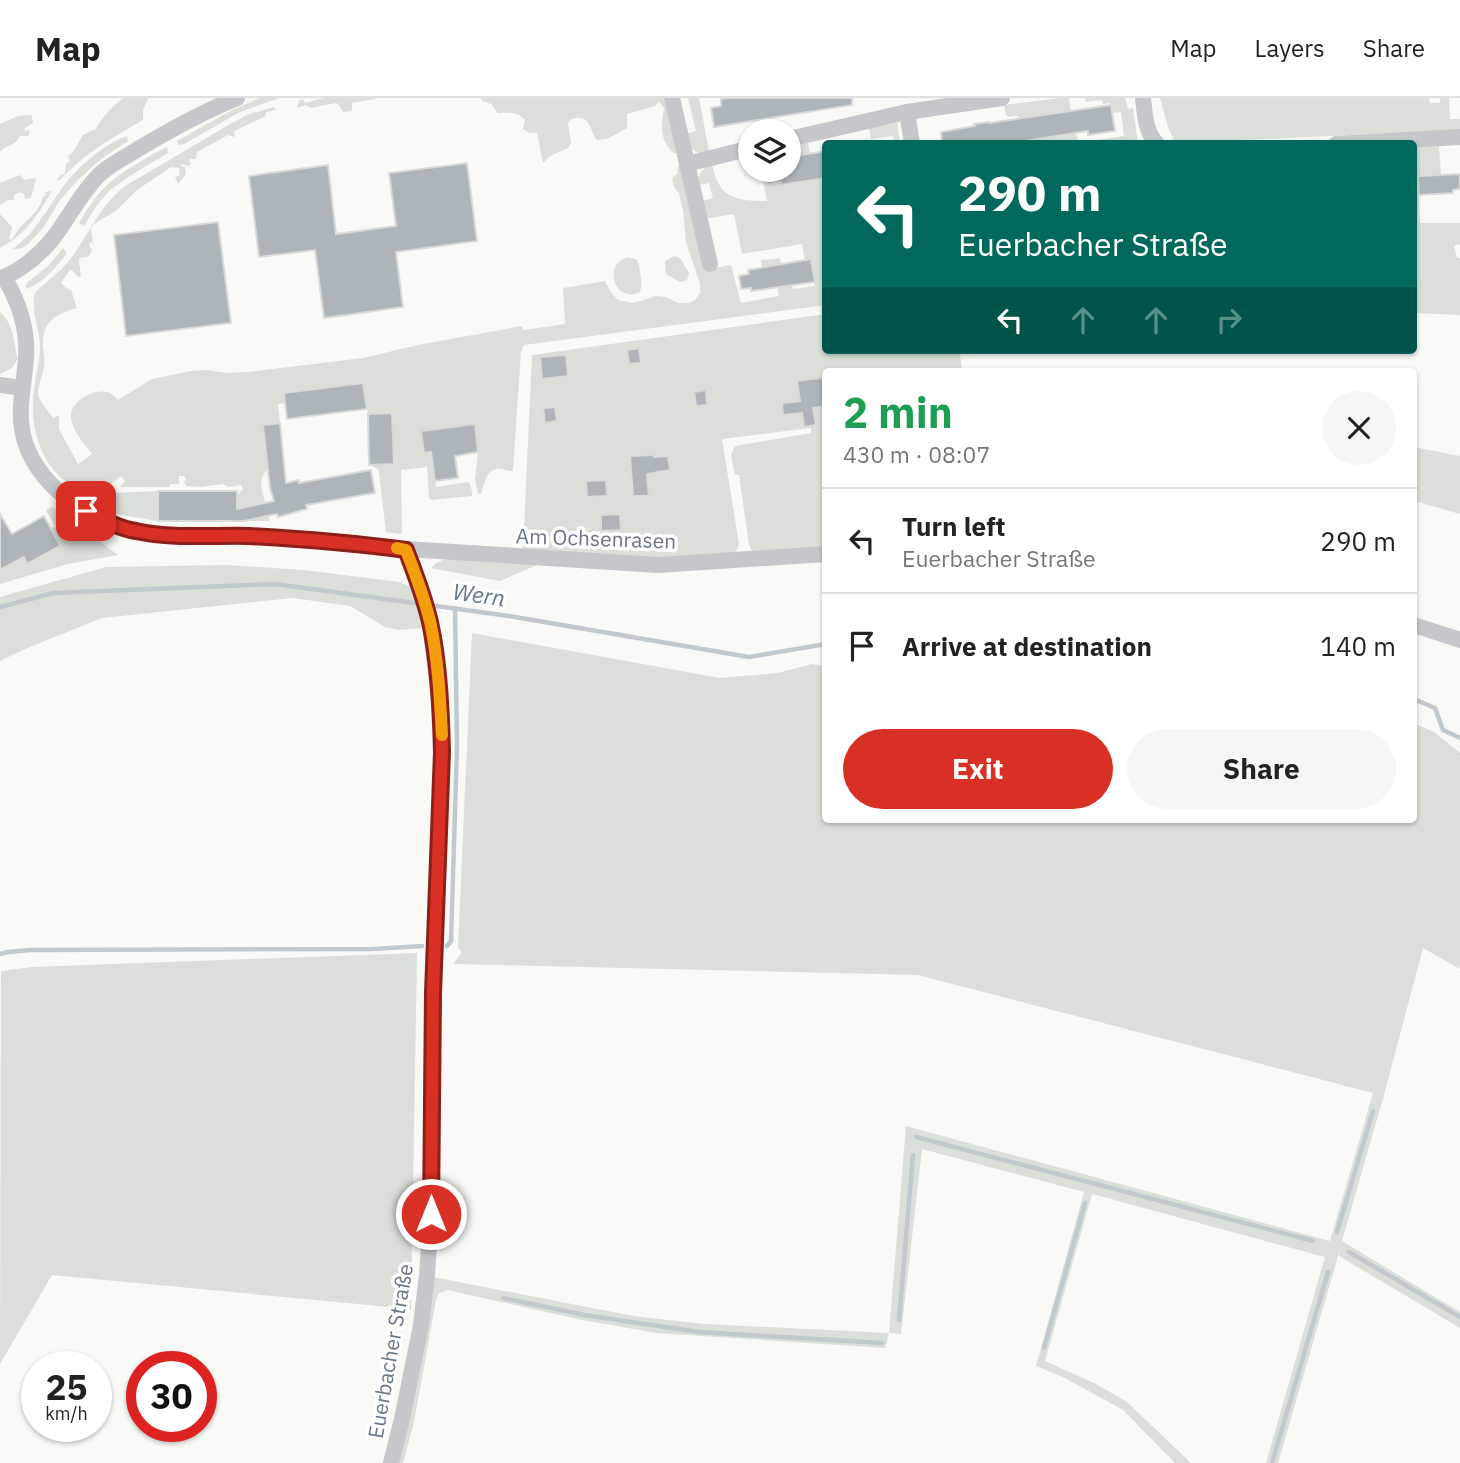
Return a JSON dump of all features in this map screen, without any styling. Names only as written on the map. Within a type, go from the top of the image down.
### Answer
[{"type":"street","points":[[237,98],[186,121],[113,164],[84,191],[45,247],[22,267],[2,278],[18,305],[24,330],[26,354],[21,425],[27,449],[49,483],[63,496],[112,524],[134,531],[158,535],[304,539],[406,550]]},
{"type":"street","points":[[672,98],[710,264]]},
{"type":"street","points":[[801,136],[907,112],[1002,98]]},
{"type":"street","points":[[1143,98],[1146,124],[1154,140]]},
{"type":"street","points":[[907,112],[911,140]]},
{"type":"street","points":[[1407,140],[1460,137]]},
{"type":"street","points":[[687,164],[738,151]]},
{"type":"street","points":[[0,385],[22,388]]},
{"type":"street","name":"Am Ochsenrasen","points":[[406,550],[658,565],[822,554]]},
{"type":"street","name":"Euerbacher Straße","points":[[391,1463],[421,1325],[427,1275],[431,1214],[433,993],[442,752],[430,622],[421,588],[406,550]]},
{"type":"street","points":[[1417,626],[1460,640]]},
{"type":"shaded area","points":[[123,98],[148,98],[143,120],[98,147],[59,181],[57,179],[65,173],[66,164],[70,161],[68,156],[83,135],[96,129],[101,120]]},
{"type":"shaded area","points":[[260,98],[279,98],[240,112],[179,145],[177,141],[232,110]]},
{"type":"shaded area","points":[[324,98],[375,99],[352,103],[352,111],[343,112],[336,103],[297,108],[299,100],[304,99],[305,103]]},
{"type":"shaded area","points":[[481,98],[664,98],[678,153],[669,148],[663,138],[664,108],[659,102],[655,106],[627,114],[627,128],[607,139],[597,140],[586,120],[571,119],[568,123],[571,143],[568,148],[550,156],[543,163],[537,133],[529,133],[523,129],[525,120],[516,114],[498,113],[491,104]]},
{"type":"shaded area","points":[[688,98],[699,98],[709,151],[698,153],[691,148],[686,134],[696,131]]},
{"type":"shaded area","points":[[1069,98],[1074,133],[1078,140],[1026,140],[1018,116],[1006,115],[1004,105]]},
{"type":"shaded area","points":[[1085,98],[1125,98],[1128,109],[1133,108],[1138,140],[1098,140],[1124,136],[1121,112],[1112,113],[1110,103],[1103,104],[1102,100],[1086,102]]},
{"type":"shaded area","points":[[1160,98],[1429,98],[1430,103],[1440,103],[1440,98],[1449,98],[1450,119],[1460,119],[1460,130],[1241,140],[1174,140]]},
{"type":"shaded area","points":[[274,107],[276,110],[266,112],[266,116],[234,131],[235,137],[228,135],[197,152],[196,159],[189,161],[191,164],[180,166],[185,167],[186,174],[178,184],[175,177],[180,175],[179,168],[171,167],[137,190],[117,210],[94,224],[91,229],[93,244],[89,244],[92,251],[88,257],[79,260],[81,277],[70,270],[61,283],[71,290],[77,308],[57,316],[45,330],[44,367],[38,394],[53,418],[59,415],[59,429],[78,464],[92,454],[76,431],[71,415],[76,404],[92,393],[110,393],[118,400],[152,379],[191,371],[248,372],[363,358],[522,326],[523,330],[565,324],[563,288],[605,281],[618,300],[633,303],[657,296],[678,303],[689,303],[700,293],[700,284],[686,242],[683,211],[673,181],[678,166],[681,166],[704,270],[731,265],[741,303],[779,296],[774,266],[762,267],[761,260],[780,258],[785,286],[792,285],[793,289],[815,286],[811,260],[805,260],[802,244],[742,254],[734,214],[706,217],[703,201],[713,198],[709,183],[699,185],[699,178],[703,170],[712,165],[719,184],[729,195],[767,201],[763,182],[781,182],[782,185],[783,182],[801,182],[801,144],[808,142],[813,173],[821,173],[822,181],[822,306],[524,345],[521,352],[513,471],[492,471],[481,494],[478,494],[475,480],[478,452],[475,425],[421,431],[424,452],[431,452],[436,487],[469,482],[472,496],[431,500],[427,467],[401,470],[402,534],[386,532],[378,469],[369,465],[394,464],[392,413],[368,414],[363,383],[284,393],[285,403],[278,404],[280,423],[263,425],[268,469],[261,481],[265,502],[255,505],[258,518],[268,515],[270,521],[237,521],[237,495],[243,489],[241,485],[187,486],[183,481],[186,479],[184,476],[179,476],[179,484],[170,484],[169,487],[120,487],[125,481],[121,476],[86,497],[53,469],[38,442],[33,401],[40,347],[34,306],[35,293],[67,263],[101,212],[125,186],[247,115]]},
{"type":"shaded area","points":[[18,116],[32,116],[33,123],[25,128],[24,131],[29,130],[28,136],[20,136],[0,152],[0,124]]},
{"type":"shaded area","points":[[897,123],[900,140],[894,140],[893,136],[871,139],[869,128]]},
{"type":"shaded area","points":[[127,136],[128,141],[101,159],[78,180],[28,244],[12,250],[32,231],[81,166],[108,145]]},
{"type":"shaded area","points":[[1439,146],[1441,175],[1418,177],[1420,223],[1460,223],[1460,244],[1454,246],[1457,258],[1460,258],[1460,315],[1417,313],[1417,148]]},
{"type":"shaded area","points":[[167,147],[168,153],[109,191],[84,226],[79,223],[108,184],[132,166]]},
{"type":"shaded area","points":[[20,175],[24,180],[36,178],[31,198],[25,199],[20,192],[14,195],[14,200],[0,205],[0,183]]},
{"type":"shaded area","points":[[52,191],[30,224],[17,237],[0,248],[0,214],[12,227],[11,240],[36,211],[43,196],[46,196],[45,192]]},
{"type":"shaded area","points":[[63,248],[67,253],[54,269],[26,289],[28,282],[48,266]]},
{"type":"shaded area","points":[[674,256],[680,258],[689,273],[687,280],[680,282],[666,274],[665,261]]},
{"type":"shaded area","points":[[629,257],[637,260],[641,280],[640,292],[631,294],[618,288],[614,274],[620,261]]},
{"type":"shaded area","points":[[0,312],[10,327],[19,357],[12,368],[0,374]]},
{"type":"shaded area","points":[[822,315],[822,354],[960,354],[962,368],[822,368],[822,548],[752,551],[739,475],[735,475],[731,455],[735,446],[811,433],[811,428],[722,439],[739,544],[736,552],[665,559],[523,551],[532,355]]},
{"type":"shaded area","points":[[1417,448],[1460,456],[1460,514],[1417,502]]},
{"type":"shaded area","points":[[158,491],[158,521],[115,514],[101,505],[113,493]]},
{"type":"shaded area","points":[[52,507],[118,555],[68,564],[0,584],[0,570],[24,557],[27,563],[60,546],[51,529],[55,526],[46,510]]},
{"type":"shaded area","points":[[445,559],[537,565],[500,581],[431,568]]},
{"type":"shaded area","points":[[227,565],[304,570],[399,582],[414,589],[424,628],[399,630],[385,627],[350,606],[293,598],[102,618],[0,661],[0,597],[106,567]]},
{"type":"shaded area","points":[[472,633],[720,678],[778,673],[812,664],[822,665],[822,823],[1417,823],[1417,724],[1434,732],[1460,753],[1460,969],[1423,948],[1342,1241],[1460,1312],[1460,1328],[1339,1256],[1341,1246],[1278,1463],[1266,1463],[1325,1257],[1092,1194],[1045,1361],[1096,1384],[1127,1402],[1191,1463],[1175,1463],[1123,1410],[1065,1378],[1036,1366],[1084,1192],[922,1149],[901,1334],[889,1333],[906,1126],[1330,1241],[1373,1093],[918,975],[453,964],[462,952],[458,948]]},
{"type":"shaded area","points":[[417,953],[411,1309],[52,1275],[0,1364],[1,971],[32,967]]},
{"type":"shaded area","points":[[428,1276],[633,1316],[704,1324],[889,1333],[885,1348],[656,1333],[577,1319],[448,1290],[439,1293],[436,1300],[414,1422],[403,1463],[392,1463]]},
{"type":"building","points":[[852,98],[852,105],[764,119],[738,119],[738,123],[714,127],[711,108],[721,106],[721,99]]},
{"type":"building","points":[[1111,105],[1115,131],[1088,135],[1088,131],[1032,140],[942,140],[941,132]]},
{"type":"building","points":[[822,152],[822,179],[801,182],[801,155]]},
{"type":"building","points":[[467,163],[477,241],[396,252],[403,307],[324,318],[315,250],[259,257],[249,176],[328,165],[336,234],[396,226],[389,173]]},
{"type":"building","points":[[1460,174],[1460,189],[1453,190],[1453,193],[1419,195],[1418,176]]},
{"type":"building","points":[[218,222],[231,323],[126,336],[114,235]]},
{"type":"building","points":[[811,259],[815,282],[751,291],[751,288],[741,289],[739,276],[749,274],[748,270]]},
{"type":"building","points":[[639,348],[641,363],[629,364],[627,350]]},
{"type":"building","points":[[566,355],[568,376],[542,379],[540,357]]},
{"type":"building","points":[[822,378],[822,407],[813,408],[816,425],[804,427],[802,413],[783,415],[782,403],[800,401],[797,381]]},
{"type":"building","points":[[363,383],[367,409],[287,419],[284,393]]},
{"type":"building","points":[[706,390],[707,405],[696,406],[694,392]]},
{"type":"building","points":[[555,407],[557,421],[545,423],[543,408]]},
{"type":"building","points":[[392,413],[394,464],[369,465],[368,414]]},
{"type":"building","points":[[280,423],[286,483],[371,470],[375,493],[306,505],[307,509],[278,517],[277,514],[244,521],[158,521],[158,491],[237,491],[237,509],[274,501],[263,425]]},
{"type":"building","points":[[475,424],[478,452],[455,456],[458,478],[435,481],[431,452],[424,453],[421,431]]},
{"type":"building","points":[[630,456],[668,456],[670,470],[647,474],[649,496],[633,496]]},
{"type":"building","points":[[606,480],[607,496],[587,497],[586,481]]},
{"type":"building","points":[[0,514],[12,534],[44,516],[60,546],[27,564],[24,557],[0,570]]},
{"type":"building","points":[[620,514],[621,530],[601,531],[601,515]]},
{"type":"waterway","name":"Wern","points":[[0,607],[53,593],[275,584],[509,616],[749,657],[822,645]]},
{"type":"waterway","points":[[447,946],[451,941],[457,746],[455,608]]},
{"type":"waterway","name":"Wern","points":[[1417,700],[1435,708],[1443,730],[1460,738]]},
{"type":"waterway","points":[[0,954],[30,950],[373,949],[422,946]]},
{"type":"waterway","points":[[1337,1232],[1373,1111]]},
{"type":"waterway","points":[[916,1137],[1313,1241]]},
{"type":"waterway","points":[[899,1320],[913,1155]]},
{"type":"waterway","points":[[1044,1348],[1085,1203]]},
{"type":"waterway","points":[[1349,1252],[1460,1317]]},
{"type":"waterway","points":[[1272,1463],[1328,1272]]},
{"type":"waterway","points":[[503,1298],[584,1315],[699,1332],[882,1343]]},
{"type":"slow traffic","points":[[397,548],[406,550],[421,588],[430,622],[442,735]]},
{"type":"route","points":[[86,511],[112,524],[158,535],[304,539],[406,550],[421,588],[430,622],[439,690],[442,752],[434,967],[431,1214]]}]
